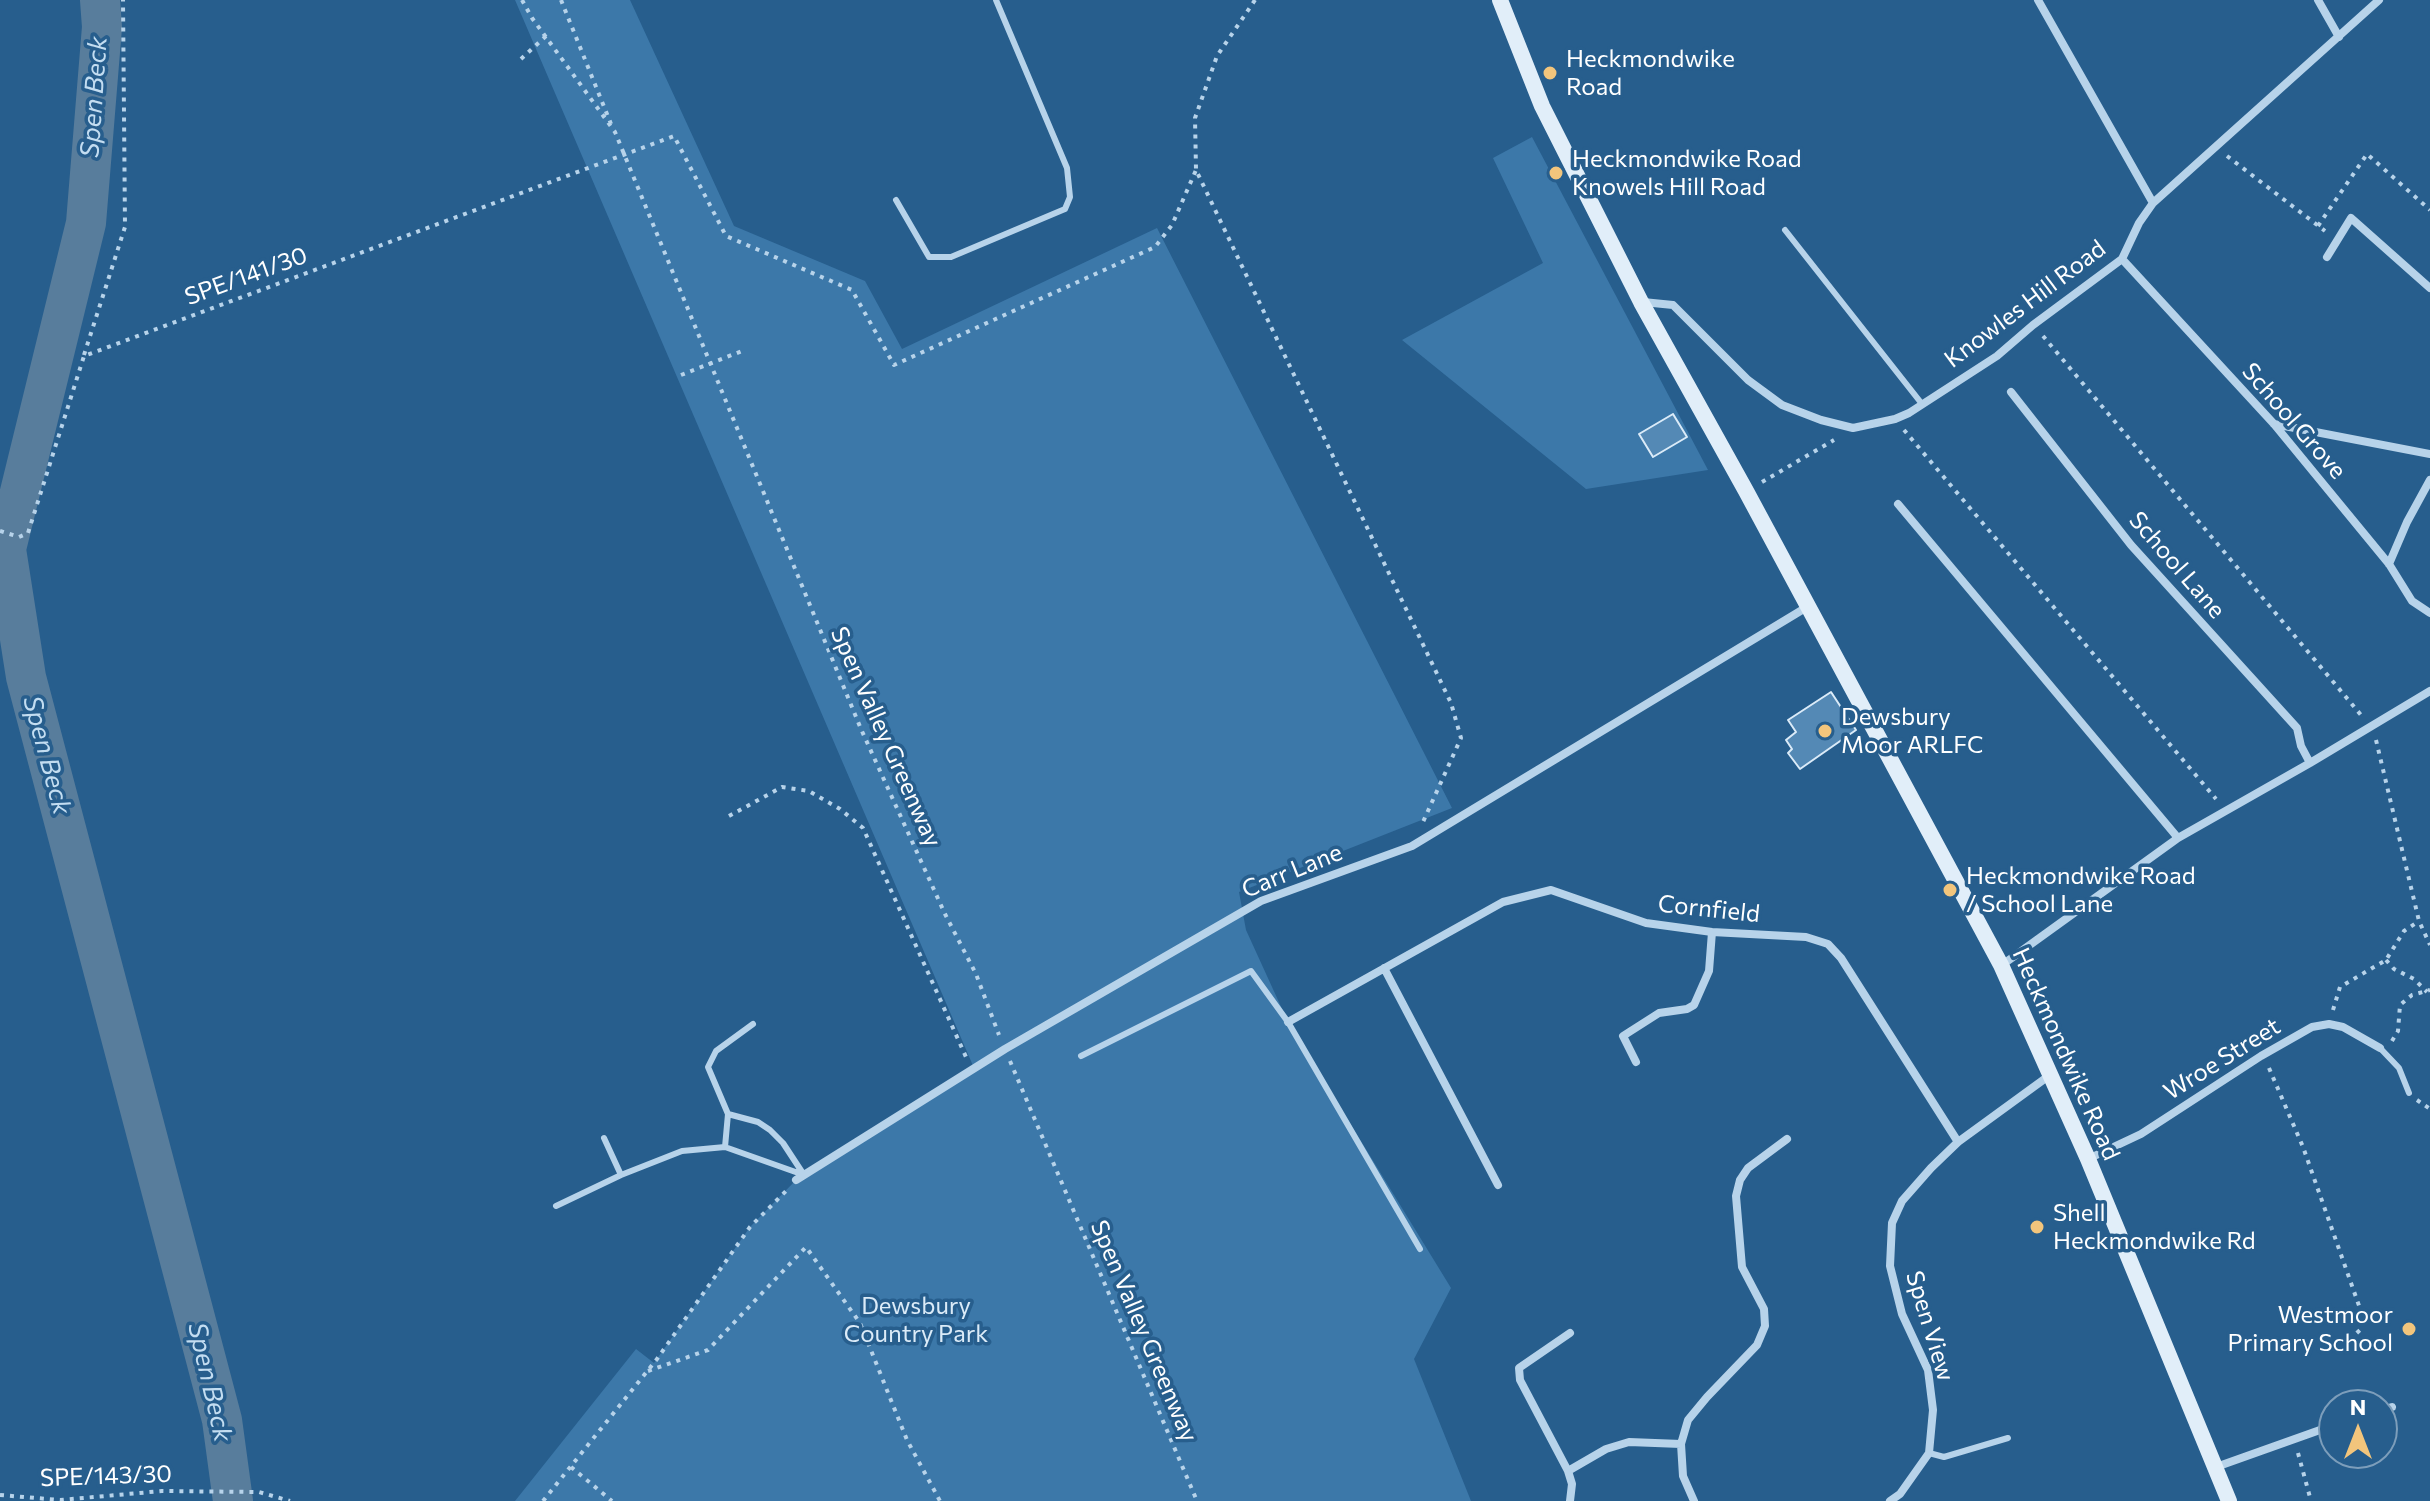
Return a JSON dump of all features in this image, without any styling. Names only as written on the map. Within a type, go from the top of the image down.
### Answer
[{"type":"main road","name":"Heckmondwike Road","points":[[1500,0],[1542,106],[1641,302],[2001,965],[2088,1159],[2229,1501]]},
{"type":"street","points":[[2038,0],[2153,203]]},
{"type":"street","points":[[2318,0],[2339,37]]},
{"type":"street","name":"Knowles Hill Road","points":[[1641,302],[1673,305],[1748,380],[1782,405],[1853,428],[1874,426],[1895,419],[1997,356],[2033,325],[2122,259],[2139,223],[2153,203],[2379,0]]},
{"type":"street","points":[[2327,257],[2351,218],[2430,288]]},
{"type":"street","name":"School Grove","points":[[2122,259],[2274,424],[2389,564],[2412,601],[2430,613]]},
{"type":"street","name":"School Lane","points":[[2011,392],[2131,545],[2297,728],[2301,746],[2310,763]]},
{"type":"street","points":[[2274,424],[2430,454]]},
{"type":"street","points":[[2389,564],[2430,480]]},
{"type":"street","points":[[1898,504],[2178,838]]},
{"type":"street","name":"Carr Lane","points":[[800,1178],[1005,1049],[1261,901],[1412,846],[1807,607]]},
{"type":"street","points":[[2001,965],[2178,838],[2430,691]]},
{"type":"street","name":"Cornfield","points":[[1288,1022],[1503,902],[1551,890],[1646,923],[1712,932],[1806,937],[1828,944],[1841,958],[1958,1142]]},
{"type":"street","points":[[1636,1062],[1623,1036],[1659,1013],[1694,1005],[1709,971],[1712,932]]},
{"type":"street","points":[[1384,968],[1498,1185]]},
{"type":"street","points":[[2329,1024],[2343,1027],[2380,1048]]},
{"type":"street","name":"Wroe Street","points":[[2088,1159],[2141,1134],[2261,1056],[2312,1027],[2329,1024]]},
{"type":"street","name":"Spen View","points":[[1890,1501],[1900,1494],[1929,1453],[1933,1410],[1928,1370],[1902,1314],[1890,1266],[1892,1223],[1902,1201],[1958,1142],[2050,1075]]},
{"type":"street","points":[[1694,1501],[1683,1476],[1681,1444],[1688,1420],[1757,1345],[1765,1326],[1764,1309],[1742,1267],[1736,1196],[1740,1180],[1748,1168],[1787,1139]]},
{"type":"street","points":[[1570,1333],[1519,1368],[1520,1380],[1568,1471],[1572,1484],[1570,1501]]},
{"type":"street","points":[[2216,1467],[2318,1430]]},
{"type":"street","points":[[1568,1471],[1606,1449],[1629,1442],[1681,1444]]},
{"type":"lane","points":[[896,200],[929,257],[951,257],[1065,209],[1070,197],[1067,168],[996,0]]},
{"type":"lane","points":[[1785,230],[1922,404]]},
{"type":"lane","points":[[1081,1056],[1251,971],[1288,1022],[1420,1249]]},
{"type":"lane","points":[[725,1147],[728,1114],[708,1067],[716,1051],[753,1024]]},
{"type":"lane","points":[[2380,1048],[2399,1068],[2409,1093]]},
{"type":"lane","points":[[728,1114],[758,1122],[770,1130],[783,1143],[800,1178]]},
{"type":"lane","points":[[604,1138],[621,1175]]},
{"type":"lane","points":[[556,1206],[621,1175],[682,1151],[725,1147],[800,1178]]},
{"type":"lane","points":[[1929,1453],[1944,1457],[2008,1438]]},
{"type":"path","points":[[0,531],[19,537],[28,533],[125,227],[123,0]]},
{"type":"path","name":"Spen Valley Greenway","points":[[522,0],[615,132],[861,729],[945,914],[976,974],[1197,1501]]},
{"type":"path","points":[[561,0],[615,132]]},
{"type":"path","points":[[1255,0],[1217,56],[1195,118],[1196,170],[1451,703],[1461,738],[1412,846]]},
{"type":"path","points":[[521,59],[546,35]]},
{"type":"path","name":"SPE/141/30","points":[[84,356],[674,136],[726,236],[852,290],[894,365],[1155,247],[1172,225],[1196,170]]},
{"type":"path","points":[[2216,147],[2338,240]]},
{"type":"path","points":[[2318,226],[2367,154],[2430,210]]},
{"type":"path","points":[[2033,325],[2369,726],[2377,744],[2419,921],[2430,945]]},
{"type":"path","points":[[681,375],[742,351]]},
{"type":"path","points":[[1895,419],[2224,811]]},
{"type":"path","points":[[1746,491],[1853,428]]},
{"type":"path","points":[[729,816],[782,787],[809,791],[840,809],[863,828],[972,1070]]},
{"type":"path","points":[[2329,1024],[2340,987],[2386,960],[2404,931],[2419,921]]},
{"type":"path","points":[[2386,960],[2394,969],[2414,979],[2428,991]]},
{"type":"path","points":[[2380,1048],[2389,1044],[2398,1031],[2400,1005],[2412,995],[2428,991]]},
{"type":"path","points":[[2261,1056],[2303,1147],[2363,1317],[2360,1330],[2348,1341]]},
{"type":"path","points":[[543,1501],[648,1371],[750,1227],[800,1178]]},
{"type":"path","points":[[648,1371],[708,1350],[806,1247],[860,1323],[907,1440],[940,1501]]},
{"type":"path","points":[[2294,1438],[2311,1501]]},
{"type":"path","points":[[571,1467],[612,1501]]},
{"type":"path","name":"SPE/143/30","points":[[0,1495],[60,1500],[162,1491],[259,1492],[290,1501]]},
{"type":"green space","name":"Dewsbury Country Park","points":[[515,0],[630,0],[734,226],[865,281],[902,349],[1157,228],[1452,808],[1239,892],[1246,930],[1288,1022],[1451,1288],[1414,1359],[1471,1501],[515,1501],[636,1349],[654,1363],[750,1227],[796,1180],[974,1068]]},
{"type":"green space","points":[[1532,137],[1708,470],[1586,489],[1402,340],[1543,263],[1493,158]]},
{"type":"building","points":[[1673,414],[1687,437],[1653,457],[1639,434]]},
{"type":"building","name":"Dewsbury Moor ARLFC","points":[[1831,692],[1856,730],[1800,769],[1788,753],[1792,749],[1786,740],[1796,732],[1788,720]]},
{"type":"waterway","name":"Spen Beck","points":[[100,0],[102,27],[86,223],[6,549],[26,677],[222,1420],[233,1501]]},
{"type":"place","name":"Heckmondwike Road","points":[[1550,73]]},
{"type":"place","name":"Heckmondwike Road Knowels Hill Road","points":[[1556,173]]},
{"type":"place","name":"Dewsbury Moor ARLFC","points":[[1825,731]]},
{"type":"place","name":"Heckmondwike Road / School Lane","points":[[1950,890]]},
{"type":"place","name":"Shell Heckmondwike Rd","points":[[2037,1227]]},
{"type":"place","name":"Westmoor Primary School","points":[[2409,1329]]}]
